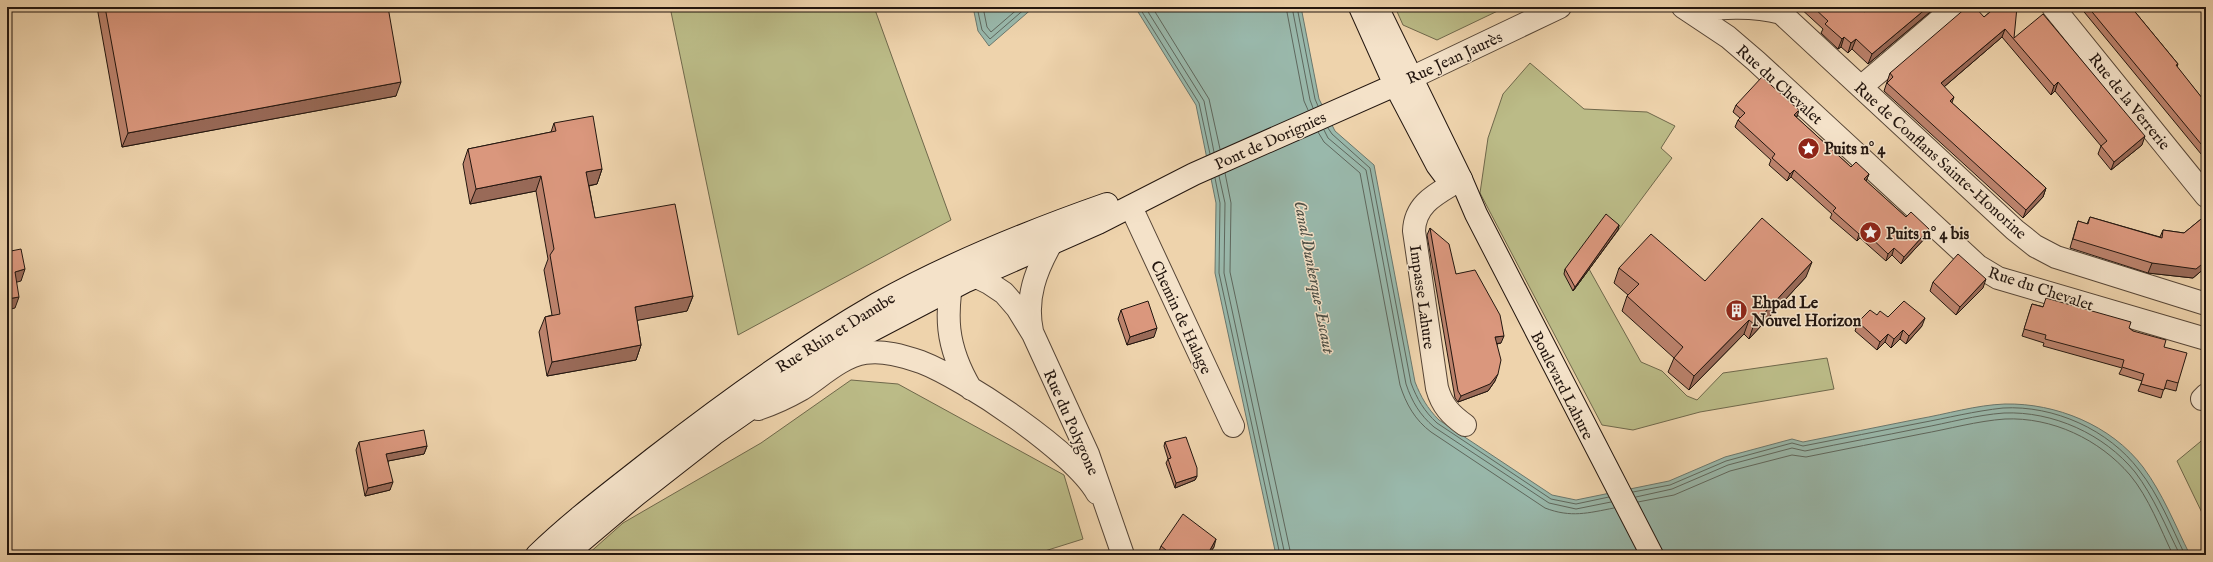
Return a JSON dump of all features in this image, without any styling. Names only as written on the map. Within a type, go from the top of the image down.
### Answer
[{"type":"street","points":[[1360,7],[1403,81]]},
{"type":"street","points":[[1377,7],[1403,81]]},
{"type":"street","name":"Rue Jean Jaurès","points":[[1346,106],[1403,81],[1560,7]]},
{"type":"street","points":[[1861,87],[1955,7]]},
{"type":"street","name":"Rue de la Verrerie","points":[[2053,7],[2206,196]]},
{"type":"street","name":"Rue de Conflans Sainte-Honorine","points":[[1687,9],[1744,8],[1766,9],[1781,13],[2015,230],[2036,246],[2056,257],[2206,304]]},
{"type":"street","name":"Rue du Chevalet","points":[[1687,9],[1728,37],[1756,61],[1968,257],[1988,273],[1998,278],[2206,339]]},
{"type":"street","name":"Boulevard Lahure","points":[[1403,81],[1437,165],[1456,182],[1476,214],[1652,555]]},
{"type":"street","name":"Pont de Dorignies","points":[[1184,178],[1346,106]]},
{"type":"street","name":"Rue Rhin et Danube","points":[[565,555],[636,495],[738,417],[832,352],[976,276],[1131,207],[1184,178]]},
{"type":"street","name":"Rue Rhin et Danube","points":[[537,555],[615,488],[740,393],[847,322],[906,289],[954,266],[1092,210],[1184,178]]},
{"type":"street","name":"Impasse Lahure","points":[[1456,182],[1422,205],[1415,221],[1414,231],[1436,388],[1444,406],[1450,414],[1466,425]]},
{"type":"street","name":"Chemin de Halage","points":[[1131,207],[1233,426]]},
{"type":"street","name":"Rue du Polygone","points":[[1033,334],[1030,304],[1033,281],[1052,242]]},
{"type":"street","name":"Rue du Polygone","points":[[971,389],[958,366],[951,342],[948,317],[950,289],[954,266],[976,276],[1004,293],[1017,308],[1033,334],[1088,454],[1123,555]]},
{"type":"street","name":"Rue du Polygone","points":[[738,417],[787,397],[846,359],[866,353],[892,354],[921,362],[971,389],[1009,413],[1056,449],[1086,478],[1107,511]]},
{"type":"green space","points":[[670,7],[874,7],[951,220],[738,335]]},
{"type":"green space","points":[[1395,7],[1506,7],[1437,40],[1403,25]]},
{"type":"green space","points":[[1530,63],[1584,109],[1647,112],[1675,126],[1661,148],[1672,158],[1589,269],[1641,362],[1662,371],[1687,396],[1697,400],[1723,373],[1827,358],[1834,389],[1700,412],[1633,430],[1602,425],[1480,193],[1488,138],[1503,94]]},
{"type":"green space","points":[[851,380],[898,384],[1064,475],[1083,539],[1032,555],[720,555],[719,553],[713,555],[587,555],[623,523],[761,443]]},
{"type":"green space","points":[[2206,437],[2206,521],[2177,461]]},
{"type":"water","points":[[973,7],[1034,7],[989,46],[978,31]]},
{"type":"water","name":"Canal Dunkerque-Escaut","points":[[1135,7],[1301,7],[1319,99],[1335,131],[1374,165],[1415,382],[1422,397],[1439,420],[1552,495],[1576,500],[1669,481],[1725,457],[1792,439],[1803,442],[1983,406],[2005,404],[2024,405],[2063,412],[2081,419],[2099,428],[2130,452],[2143,467],[2157,488],[2190,555],[1276,555],[1215,273],[1216,203],[1196,105]]},
{"type":"building","points":[[105,7],[388,7],[401,82],[128,133]]},
{"type":"building","points":[[1813,7],[1859,7],[1864,12],[1870,7],[1928,7],[1872,54],[1856,39],[1851,43],[1844,37],[1842,39],[1825,24],[1828,21]]},
{"type":"building","points":[[1967,7],[1975,7],[1984,17],[1996,7],[2017,7],[2014,38],[2043,14],[2145,136],[2114,162],[2101,146],[2107,141],[2058,82],[2054,86],[2005,29],[1941,83],[1954,97],[1950,101],[2046,188],[2026,210],[1887,83],[1893,77],[1890,73]]},
{"type":"building","points":[[2088,7],[2131,7],[2178,64],[2176,65],[2206,103],[2206,150]]},
{"type":"building","points":[[1762,77],[1799,110],[1794,115],[1851,167],[1856,162],[1869,174],[1864,179],[1906,217],[1911,212],[1929,229],[1904,257],[1894,248],[1888,254],[1863,230],[1859,234],[1833,211],[1836,208],[1794,170],[1790,174],[1772,158],[1775,154],[1738,120],[1745,113],[1736,105]]},
{"type":"building","points":[[593,116],[602,169],[586,172],[595,218],[675,204],[693,296],[635,307],[641,345],[552,362],[545,317],[560,314],[550,255],[554,249],[541,176],[476,189],[468,149],[556,131],[554,123]]},
{"type":"building","points":[[1606,214],[1619,225],[1575,287],[1565,269]]},
{"type":"building","points":[[2206,215],[2206,261],[2196,269],[2152,263],[2073,239],[2078,221],[2088,224],[2090,217],[2162,238],[2163,230],[2184,233]]},
{"type":"building","name":"Ehpad Le Nouvel Horizon","points":[[1762,218],[1812,262],[1754,324],[1749,320],[1694,376],[1674,358],[1683,347],[1627,296],[1639,284],[1619,268],[1651,234],[1705,281]]},
{"type":"building","points":[[1430,228],[1449,244],[1456,274],[1475,270],[1500,315],[1504,336],[1495,337],[1501,360],[1498,374],[1490,384],[1461,396],[1458,391]]},
{"type":"building","points":[[7,232],[11,251],[21,249],[25,269],[15,272],[19,297],[7,299]]},
{"type":"building","points":[[1958,254],[1986,279],[1960,307],[1933,282]]},
{"type":"building","points":[[2046,298],[2131,322],[2129,328],[2133,331],[2166,340],[2164,347],[2187,353],[2178,383],[2167,380],[2164,390],[2141,384],[2144,374],[2122,367],[2124,360],[2045,339],[2046,335],[2024,329],[2032,304],[2043,307]]},
{"type":"building","points":[[1148,301],[1157,328],[1130,337],[1121,310]]},
{"type":"building","points":[[1904,301],[1925,318],[1909,336],[1903,330],[1894,339],[1888,334],[1880,342],[1858,322],[1870,310],[1877,315],[1880,311],[1888,317]]},
{"type":"building","points":[[424,430],[427,446],[386,454],[393,482],[368,488],[359,442]]},
{"type":"building","points":[[1186,437],[1197,468],[1197,476],[1176,483],[1168,459],[1171,458],[1165,442]]},
{"type":"building","points":[[1183,514],[1216,539],[1210,550],[1217,555],[1172,555],[1161,546]]},
{"type":"place","name":"Puits n° 4","points":[[1808,148]]},
{"type":"place","name":"Puits n° 4 bis","points":[[1871,233]]},
{"type":"place","name":"Ehpad Le Nouvel Horizon","points":[[1736,311]]}]
